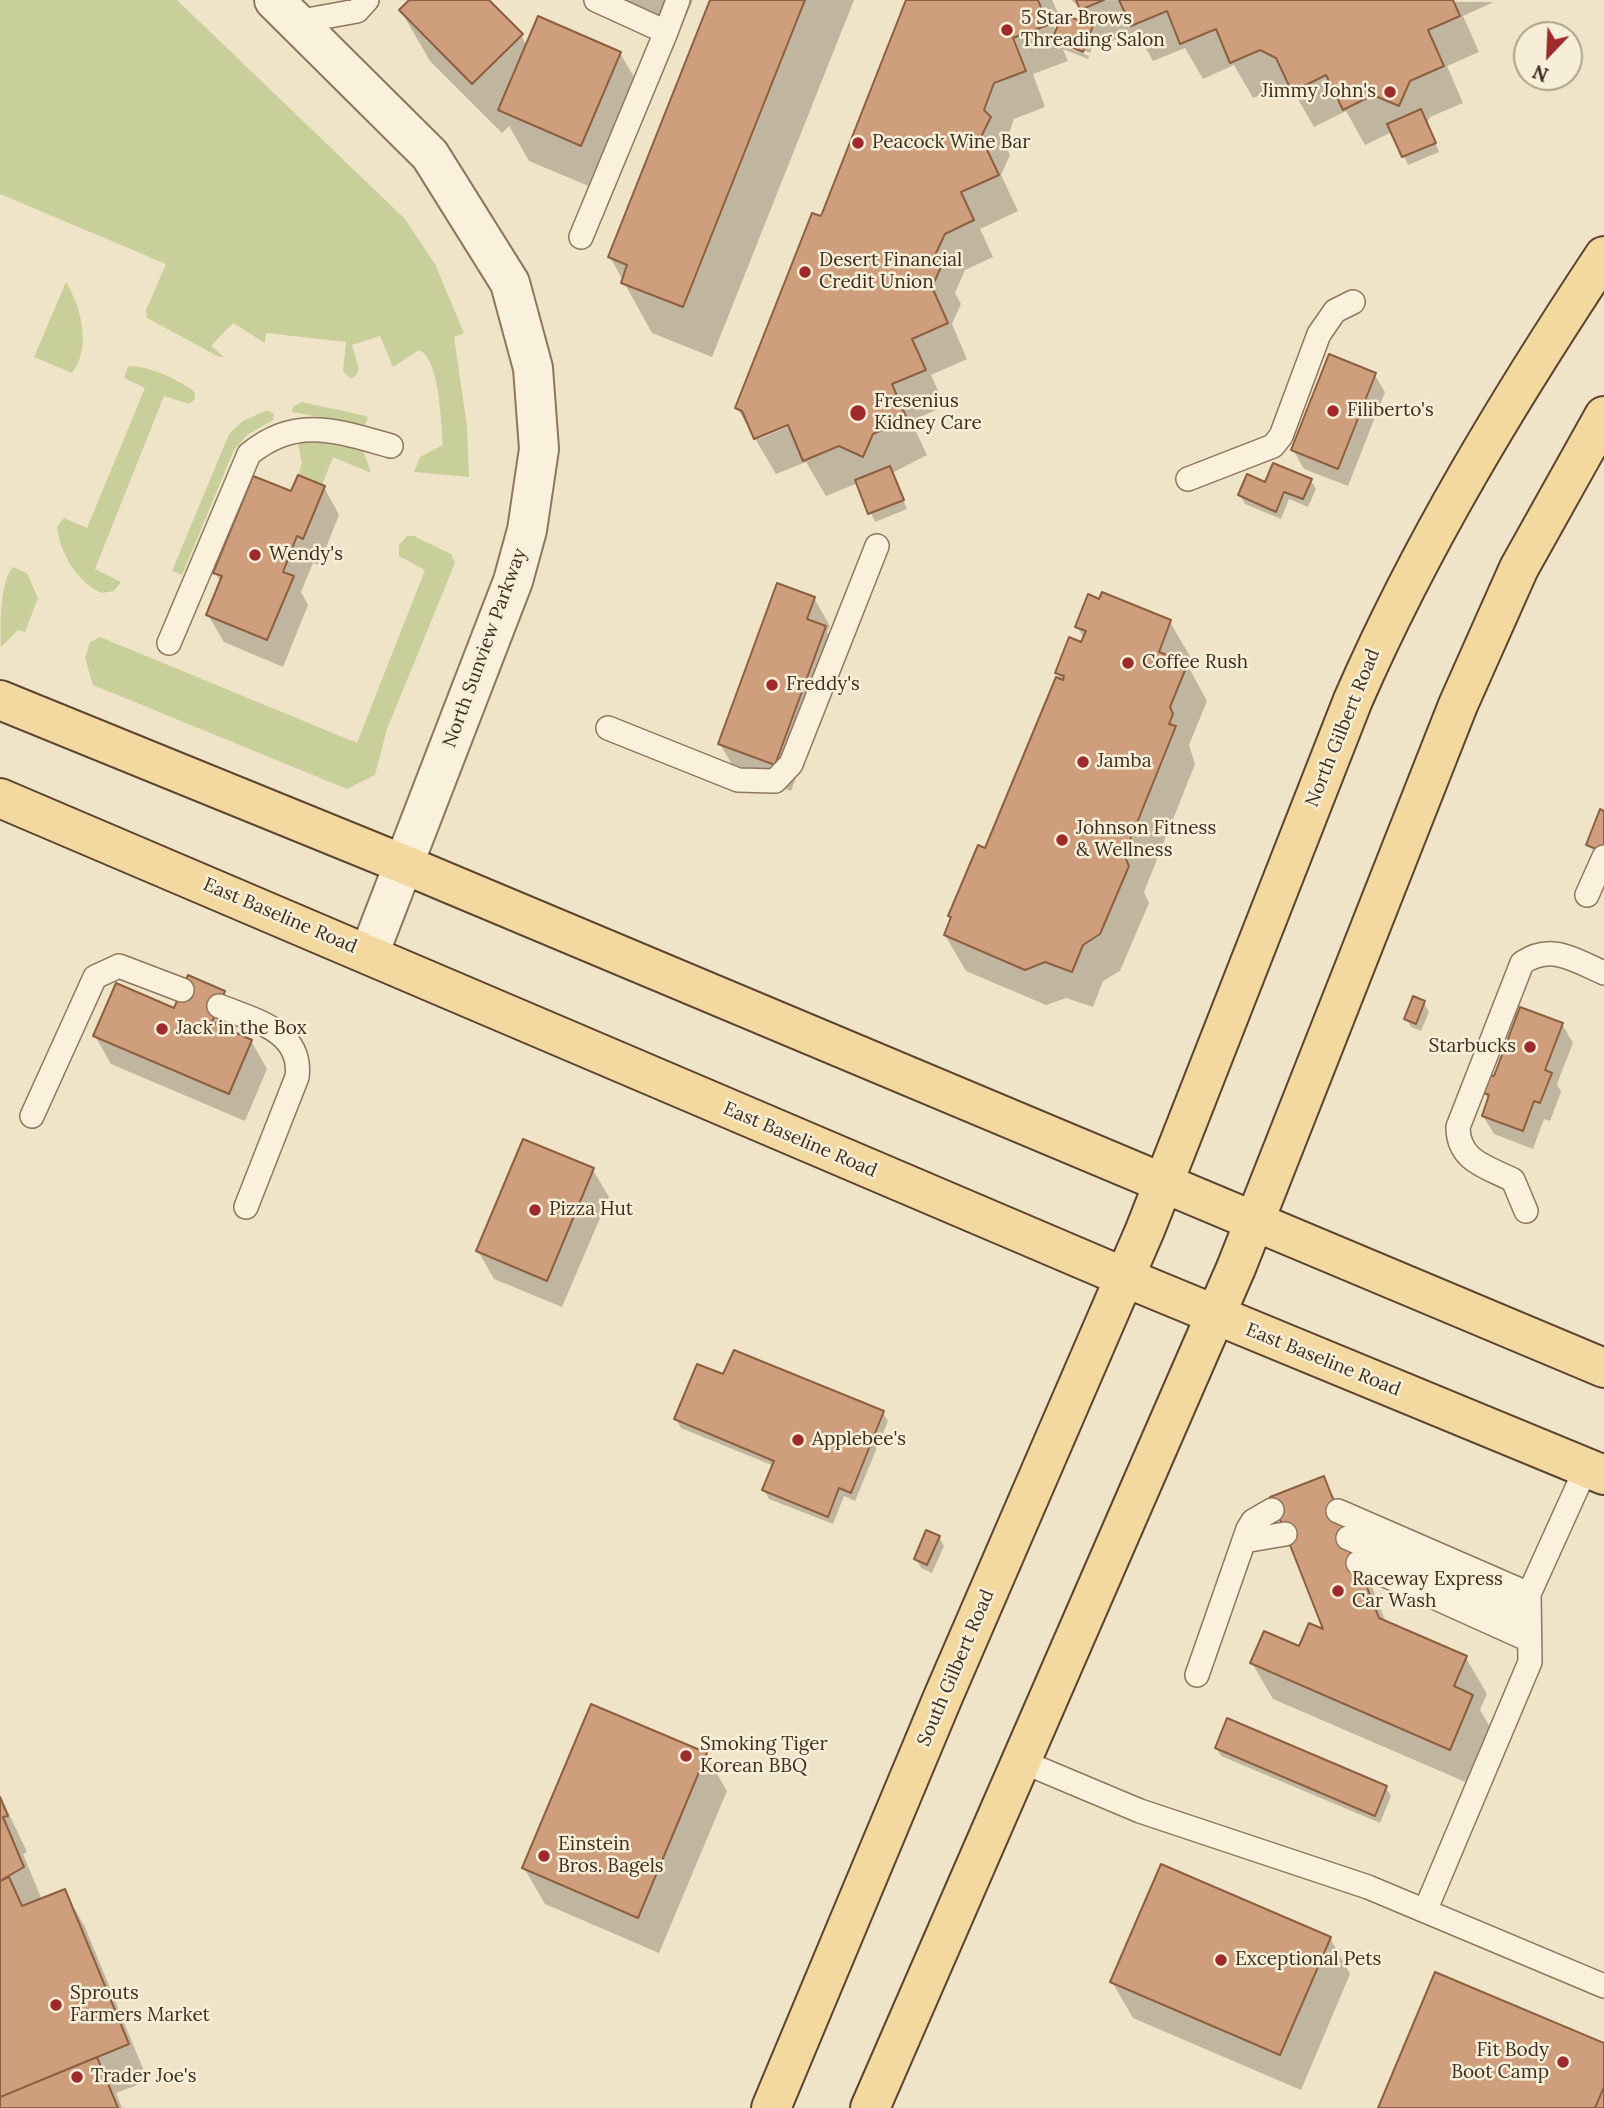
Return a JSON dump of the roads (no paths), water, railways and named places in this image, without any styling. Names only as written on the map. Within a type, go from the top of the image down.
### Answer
[{"type":"main road","name":"North Gilbert Road","points":[[1145,1230],[1389,618],[1454,499],[1593,300],[1604,256]]},
{"type":"main road","points":[[870,2108],[1236,1268],[1458,705],[1519,568],[1604,416]]},
{"type":"main road","points":[[0,700],[403,864],[1604,1368]]},
{"type":"main road","name":"East Baseline Road","points":[[0,798],[1124,1277],[1595,1471]]},
{"type":"main road","name":"South Gilbert Road","points":[[771,2108],[1145,1230]]},
{"type":"street","name":"North Sunview Parkway","points":[[293,8],[430,155],[510,283],[533,368],[539,449],[527,530],[513,581],[369,954]]},
{"type":"lane","points":[[293,8],[357,11],[367,0]]},
{"type":"lane","points":[[596,0],[666,32]]},
{"type":"lane","points":[[581,237],[678,0]]},
{"type":"lane","points":[[1188,479],[1273,446],[1280,436],[1319,334],[1335,311],[1353,302]]},
{"type":"lane","points":[[169,643],[249,454],[265,440],[287,431],[320,430],[391,446]]},
{"type":"lane","points":[[608,728],[738,780],[775,781],[791,764],[877,546]]},
{"type":"lane","points":[[1587,895],[1604,857]]},
{"type":"lane","points":[[1526,1211],[1513,1180],[1465,1155],[1458,1138],[1458,1127],[1521,963],[1536,953],[1558,953],[1604,973]]},
{"type":"lane","points":[[32,1116],[95,977],[119,966],[182,990]]},
{"type":"lane","points":[[219,1006],[270,1026],[293,1048],[299,1062],[297,1077],[246,1207]]},
{"type":"lane","points":[[1425,1911],[1530,1662],[1529,1594],[1595,1471]]},
{"type":"lane","points":[[1338,1511],[1529,1594]]},
{"type":"lane","points":[[1197,1675],[1267,1525]]},
{"type":"lane","points":[[1348,1538],[1529,1629]]},
{"type":"lane","points":[[1357,1563],[1529,1629]]},
{"type":"lane","points":[[1021,1761],[1140,1811],[1368,1887],[1604,1986]]},
{"type":"place","name":"5 Star Brows Threading Salon","points":[[1007,30]]},
{"type":"place","name":"Jimmy John's","points":[[1390,92]]},
{"type":"place","name":"Peacock Wine Bar","points":[[858,143]]},
{"type":"place","name":"Desert Financial Credit Union","points":[[805,272]]},
{"type":"place","name":"Filiberto's","points":[[1333,411]]},
{"type":"place","name":"Fresenius Kidney Care","points":[[858,413]]},
{"type":"place","name":"Wendy's","points":[[255,555]]},
{"type":"place","name":"Coffee Rush","points":[[1128,663]]},
{"type":"place","name":"Freddy's","points":[[772,685]]},
{"type":"place","name":"Jamba","points":[[1083,762]]},
{"type":"place","name":"Johnson Fitness & Wellness","points":[[1062,840]]},
{"type":"place","name":"Jack in the Box","points":[[162,1029]]},
{"type":"place","name":"Starbucks","points":[[1530,1047]]},
{"type":"place","name":"Pizza Hut","points":[[535,1210]]},
{"type":"place","name":"Applebee's","points":[[798,1440]]},
{"type":"place","name":"Raceway Express Car Wash","points":[[1338,1591]]},
{"type":"place","name":"Smoking Tiger Korean BBQ","points":[[686,1756]]},
{"type":"place","name":"Einstein Bros. Bagels","points":[[544,1856]]},
{"type":"place","name":"Exceptional Pets","points":[[1221,1960]]},
{"type":"place","name":"Sprouts Farmers Market","points":[[56,2005]]},
{"type":"place","name":"Fit Body Boot Camp","points":[[1563,2062]]},
{"type":"place","name":"Trader Joe's","points":[[77,2077]]}]
